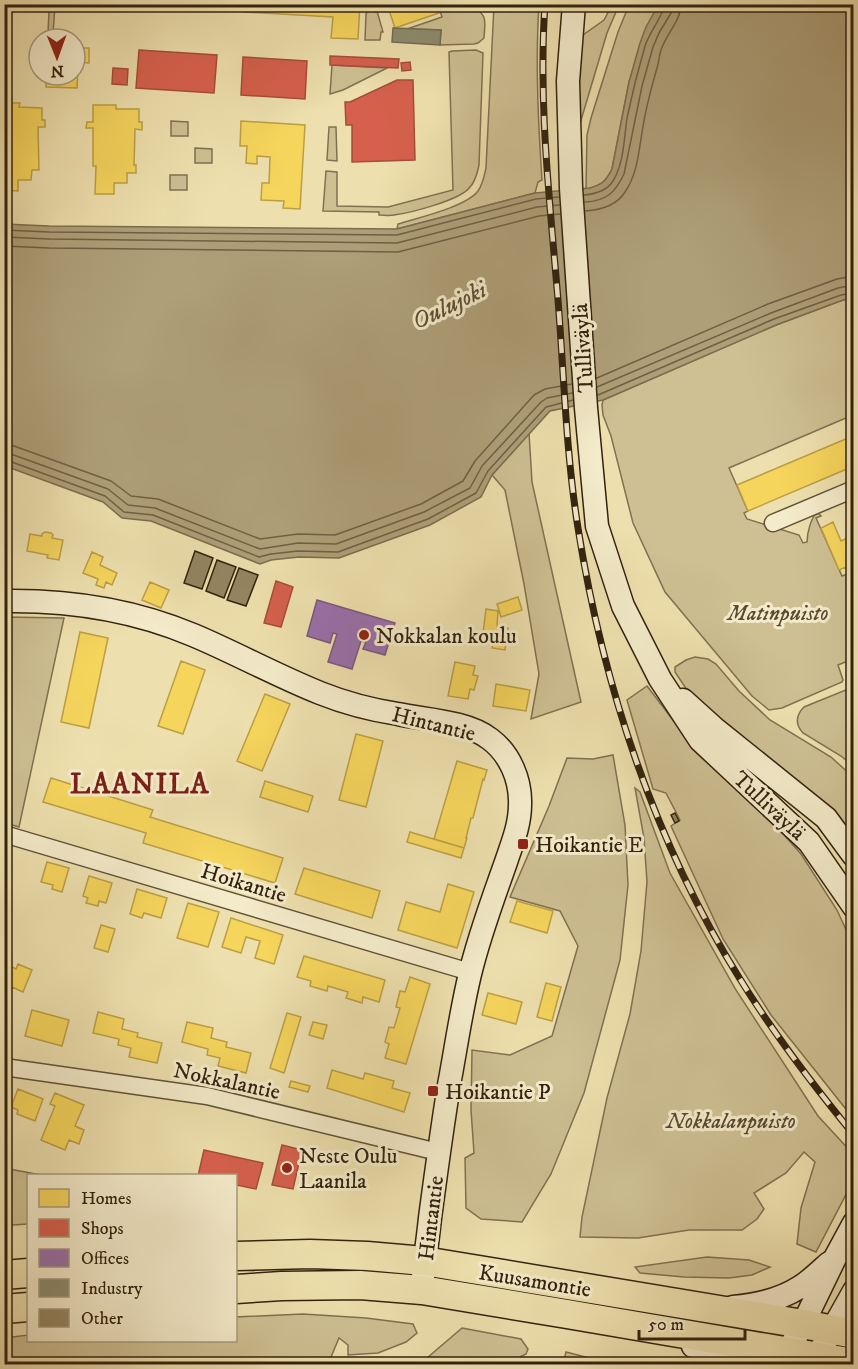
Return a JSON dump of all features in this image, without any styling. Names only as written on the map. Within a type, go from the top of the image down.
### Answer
[{"type":"highway","name":"Kuusamontie","points":[[237,1256],[310,1254],[424,1261],[843,1332]]},
{"type":"highway","points":[[5,1275],[27,1273]]},
{"type":"highway","name":"Kuusamontie","points":[[237,1289],[360,1285],[422,1290],[567,1314],[800,1359],[854,1363]]},
{"type":"highway","points":[[4,1309],[27,1307]]},
{"type":"main road","name":"Tulliväylä","points":[[574,4],[568,81],[572,188],[586,408],[597,526],[623,606],[660,679],[700,740],[809,842],[854,907]]},
{"type":"main road","name":"Hintantie","points":[[4,601],[75,604],[120,612],[191,634],[289,681],[327,695],[394,714],[459,725],[479,732],[491,740],[512,765],[520,792],[519,818],[470,972],[465,995],[438,1152],[422,1290]]},
{"type":"main road","name":"Tulliväylä","points":[[660,679],[714,728],[826,818],[854,856]]},
{"type":"main road","points":[[800,1359],[803,1324],[854,1223]]},
{"type":"main road","points":[[707,1308],[752,1306],[779,1298],[802,1286],[835,1258]]},
{"type":"main road","points":[[800,1359],[843,1332],[854,1291]]},
{"type":"main road","points":[[567,1314],[629,1334],[711,1350],[724,1356],[733,1365]]},
{"type":"street","points":[[773,523],[854,489]]},
{"type":"street","name":"Hoikantie","points":[[4,834],[470,972]]},
{"type":"street","name":"Nokkalantie","points":[[4,1067],[207,1096],[438,1152]]},
{"type":"green space","points":[[5,4],[55,5],[53,27],[48,27],[49,10],[5,9]]},
{"type":"green space","points":[[438,5],[473,5],[484,19],[484,38],[474,44],[440,45],[441,30],[407,29],[442,17]]},
{"type":"green space","points":[[494,5],[539,5],[537,49],[542,180],[538,182],[535,193],[397,229],[398,224],[463,202],[472,197],[481,186],[486,168]]},
{"type":"green space","points":[[612,5],[619,5],[607,33],[577,128],[580,41],[583,35],[604,20]]},
{"type":"green space","points":[[629,5],[661,5],[655,11],[629,82],[612,169],[602,183],[586,189],[587,135],[618,32]]},
{"type":"green space","points":[[377,11],[383,32],[381,32],[380,40],[365,40],[366,14]]},
{"type":"green space","points":[[476,50],[483,53],[479,165],[475,180],[470,187],[457,197],[423,209],[394,215],[379,215],[379,212],[323,211],[326,171],[337,172],[337,206],[388,207],[453,190],[449,52]]},
{"type":"green space","points":[[332,65],[387,68],[330,94]]},
{"type":"green space","points":[[171,121],[188,122],[188,136],[171,136]]},
{"type":"green space","points":[[329,127],[336,127],[337,161],[327,160]]},
{"type":"green space","points":[[195,148],[212,149],[212,163],[195,163]]},
{"type":"green space","points":[[170,175],[187,175],[187,190],[170,190]]},
{"type":"green space","name":"Matinpuisto","points":[[853,298],[853,415],[729,468],[748,511],[744,513],[747,519],[799,535],[803,543],[807,542],[810,526],[817,512],[821,516],[816,518],[842,576],[853,572],[853,659],[838,665],[842,682],[782,708],[769,710],[752,696],[665,592],[633,523],[611,436],[603,415],[603,400],[776,325]]},
{"type":"green space","points":[[529,433],[532,482],[581,702],[531,719],[539,674],[505,490],[492,475]]},
{"type":"green space","points":[[5,617],[64,618],[19,827],[5,823]]},
{"type":"green space","points":[[695,657],[708,659],[716,664],[739,691],[770,720],[831,757],[853,777],[853,837],[718,721],[685,687],[675,672],[675,667]]},
{"type":"green space","points":[[647,686],[695,749],[761,809],[801,854],[837,910],[853,945],[853,1118],[771,1015],[723,939],[671,826],[680,820],[666,793],[653,789],[627,700]]},
{"type":"green space","points":[[853,687],[853,766],[803,733],[798,720],[799,713],[804,707]]},
{"type":"green space","points":[[613,755],[625,825],[628,885],[620,960],[584,1093],[551,1174],[522,1222],[481,1219],[466,1208],[465,1158],[474,1153],[471,1110],[472,1050],[510,1055],[552,1036],[578,946],[560,911],[510,897],[567,758],[593,759]]},
{"type":"green space","name":"Nokkalanpuisto","points":[[635,788],[640,792],[670,873],[736,990],[818,1116],[853,1154],[853,1181],[816,1252],[797,1244],[801,1208],[815,1162],[804,1152],[786,1173],[754,1193],[764,1209],[757,1219],[742,1230],[689,1230],[638,1238],[580,1237],[582,1217],[607,1098],[630,1014],[641,951],[647,882],[644,838]]},
{"type":"green space","points":[[4,1168],[36,1174],[27,1174],[27,1224],[13,1225],[5,1217]]},
{"type":"green space","points":[[707,1257],[749,1260],[770,1267],[752,1275],[729,1278],[640,1273],[635,1267]]},
{"type":"green space","points":[[303,1314],[366,1318],[413,1324],[417,1333],[406,1342],[378,1353],[348,1355],[348,1345],[339,1338],[331,1357],[334,1364],[5,1364],[5,1338],[27,1335],[27,1342],[237,1342],[237,1317]]},
{"type":"green space","points":[[462,1328],[521,1339],[528,1349],[526,1354],[520,1357],[520,1364],[420,1364]]},
{"type":"green space","points":[[566,1352],[613,1364],[563,1364]]},
{"type":"water","name":"Oulujoki","points":[[661,5],[853,5],[853,298],[776,325],[603,400],[550,411],[492,475],[481,497],[430,525],[339,558],[299,557],[271,560],[260,564],[151,521],[122,518],[103,502],[5,466],[4,224],[397,229],[535,193],[594,187],[604,181],[612,169],[629,82],[640,43],[646,27]]},
{"type":"building: Homes","points":[[245,4],[360,4],[358,39],[331,38],[333,17],[244,12]]},
{"type":"building: Homes","points":[[392,4],[436,4],[439,13],[395,28],[388,7]]},
{"type":"building: Homes","points":[[87,48],[89,48],[89,63],[87,63]]},
{"type":"building: Homes","points":[[4,103],[20,103],[19,107],[42,108],[42,120],[45,120],[45,127],[38,127],[39,170],[32,170],[31,180],[18,180],[18,191],[4,190]]},
{"type":"building: Homes","points":[[93,105],[116,105],[116,109],[139,109],[139,122],[142,122],[142,130],[135,129],[134,165],[136,165],[136,173],[127,173],[127,183],[114,183],[114,194],[95,194],[96,166],[93,166],[93,128],[86,128],[87,122],[93,122]]},
{"type":"building: Homes","points":[[241,121],[305,125],[300,209],[283,208],[284,201],[261,200],[262,183],[269,183],[270,157],[257,156],[257,164],[246,163],[247,146],[240,146]]},
{"type":"building: Homes","points":[[848,438],[854,452],[854,466],[748,511],[737,485]]},
{"type":"building: Homes","points":[[833,522],[841,541],[850,537],[854,545],[854,572],[848,574],[846,567],[839,570],[821,528]]},
{"type":"building: Homes","points":[[45,532],[51,533],[52,538],[63,540],[59,560],[47,558],[48,555],[27,551],[30,534],[42,536]]},
{"type":"building: Homes","points":[[92,552],[103,557],[100,565],[117,573],[112,585],[106,582],[104,588],[96,585],[98,579],[83,573]]},
{"type":"building: Homes","points":[[150,582],[169,590],[161,608],[142,600]]},
{"type":"building: Homes","points":[[518,597],[522,610],[501,617],[497,604]]},
{"type":"building: Homes","points":[[486,609],[498,611],[497,626],[508,628],[505,650],[492,648],[493,644],[482,642]]},
{"type":"building: Homes","points":[[80,632],[108,638],[89,728],[61,722]]},
{"type":"building: Homes","points":[[181,661],[205,670],[183,734],[158,726]]},
{"type":"building: Homes","points":[[455,662],[475,666],[473,675],[478,676],[474,690],[470,689],[468,699],[448,696]]},
{"type":"building: Homes","points":[[496,684],[530,690],[526,711],[493,706]]},
{"type":"building: Homes","points":[[265,694],[290,704],[262,771],[237,761]]},
{"type":"building: Homes","points":[[356,734],[383,741],[366,807],[339,800]]},
{"type":"building: Homes","points":[[457,761],[487,770],[464,848],[434,839]]},
{"type":"building: Homes","points":[[51,778],[153,810],[150,817],[283,858],[275,883],[143,843],[146,833],[43,802]]},
{"type":"building: Homes","points":[[265,781],[313,796],[308,812],[260,797]]},
{"type":"building: Homes","points":[[410,832],[464,848],[461,858],[407,842]]},
{"type":"building: Homes","points":[[47,862],[69,868],[62,892],[52,889],[53,885],[41,882]]},
{"type":"building: Homes","points":[[304,868],[380,891],[372,918],[295,894]]},
{"type":"building: Homes","points":[[89,876],[112,883],[106,903],[99,901],[98,906],[86,903],[88,898],[83,896]]},
{"type":"building: Homes","points":[[448,884],[474,892],[457,948],[398,930],[406,902],[440,912]]},
{"type":"building: Homes","points":[[137,889],[167,898],[161,918],[144,913],[142,918],[130,914]]},
{"type":"building: Homes","points":[[517,901],[553,911],[547,933],[510,922]]},
{"type":"building: Homes","points":[[188,903],[219,912],[208,947],[177,938]]},
{"type":"building: Homes","points":[[231,918],[283,935],[274,964],[255,958],[260,941],[246,937],[241,953],[222,947]]},
{"type":"building: Homes","points":[[101,925],[115,929],[108,952],[94,948]]},
{"type":"building: Homes","points":[[304,956],[385,980],[379,1002],[363,997],[362,1003],[346,998],[348,992],[328,986],[327,991],[310,986],[311,981],[297,977]]},
{"type":"building: Homes","points":[[4,963],[16,969],[18,964],[32,970],[23,992],[12,987],[9,993],[4,991]]},
{"type":"building: Homes","points":[[410,977],[430,984],[406,1064],[385,1058],[389,1044],[385,1042],[389,1027],[394,1028],[400,1008],[396,1007],[400,991],[405,992]]},
{"type":"building: Homes","points":[[546,983],[561,987],[552,1021],[537,1017]]},
{"type":"building: Homes","points":[[488,993],[522,1002],[516,1024],[482,1015]]},
{"type":"building: Homes","points":[[32,1010],[69,1020],[62,1046],[25,1036]]},
{"type":"building: Homes","points":[[98,1012],[124,1019],[122,1029],[138,1033],[137,1037],[162,1043],[157,1063],[129,1057],[131,1048],[118,1045],[119,1039],[93,1033]]},
{"type":"building: Homes","points":[[287,1013],[301,1017],[284,1073],[270,1068]]},
{"type":"building: Homes","points":[[187,1022],[213,1028],[211,1038],[227,1042],[226,1047],[251,1053],[246,1073],[218,1066],[220,1058],[207,1055],[208,1049],[182,1042]]},
{"type":"building: Homes","points":[[313,1022],[327,1025],[323,1039],[309,1035]]},
{"type":"building: Homes","points":[[332,1070],[363,1079],[365,1073],[394,1081],[392,1088],[410,1093],[404,1112],[327,1088]]},
{"type":"building: Homes","points":[[291,1081],[310,1086],[308,1092],[289,1087]]},
{"type":"building: Homes","points":[[18,1089],[43,1099],[35,1121],[17,1114],[18,1110],[11,1107]]},
{"type":"building: Homes","points":[[55,1093],[84,1105],[75,1126],[84,1130],[79,1144],[69,1140],[65,1150],[41,1140],[55,1106],[50,1104]]},
{"type":"building: Homes","points":[[4,1118],[11,1121],[4,1137]]},
{"type":"building: Shops","points":[[139,50],[217,55],[214,93],[136,88]]},
{"type":"building: Shops","points":[[330,56],[399,59],[398,68],[330,65]]},
{"type":"building: Shops","points":[[243,57],[307,61],[305,99],[241,95]]},
{"type":"building: Shops","points":[[410,62],[411,70],[402,71],[401,63]]},
{"type":"building: Shops","points":[[113,68],[128,69],[127,85],[112,84]]},
{"type":"building: Shops","points":[[397,80],[413,80],[415,160],[352,162],[352,125],[346,125],[345,102],[350,102]]},
{"type":"building: Shops","points":[[276,581],[293,587],[281,627],[264,623]]},
{"type":"building: Shops","points":[[282,1145],[302,1150],[293,1189],[272,1185]]},
{"type":"building: Shops","points":[[204,1150],[263,1163],[256,1189],[237,1185],[237,1174],[198,1174]]},
{"type":"building: Offices","name":"Nokkalan koulu","points":[[317,600],[395,623],[385,655],[363,649],[366,642],[361,641],[352,669],[328,662],[337,634],[333,633],[330,643],[307,636]]},
{"type":"building: Industry","points":[[393,28],[441,30],[440,45],[392,42]]},
{"type":"building: Other","points":[[195,551],[213,558],[202,589],[184,583]]},
{"type":"building: Other","points":[[217,560],[236,567],[224,598],[206,591]]},
{"type":"building: Other","points":[[239,568],[258,575],[246,606],[227,600]]},
{"type":"building: Other","points":[[675,813],[679,821],[675,823],[671,815]]},
{"type":"railway","points":[[545,4],[544,115],[568,443],[578,528],[602,646],[636,762],[682,873],[710,927],[766,1020],[854,1135]]},
{"type":"place","name":"Nokkalan koulu","points":[[364,635]]},
{"type":"place","name":"Hoikantie E","points":[[523,844]]},
{"type":"place","name":"Hoikantie P","points":[[433,1091]]},
{"type":"place","name":"Neste Oulu Laanila","points":[[287,1168]]},
{"type":"district","name":"LAANILA","points":[[140,783]]}]
